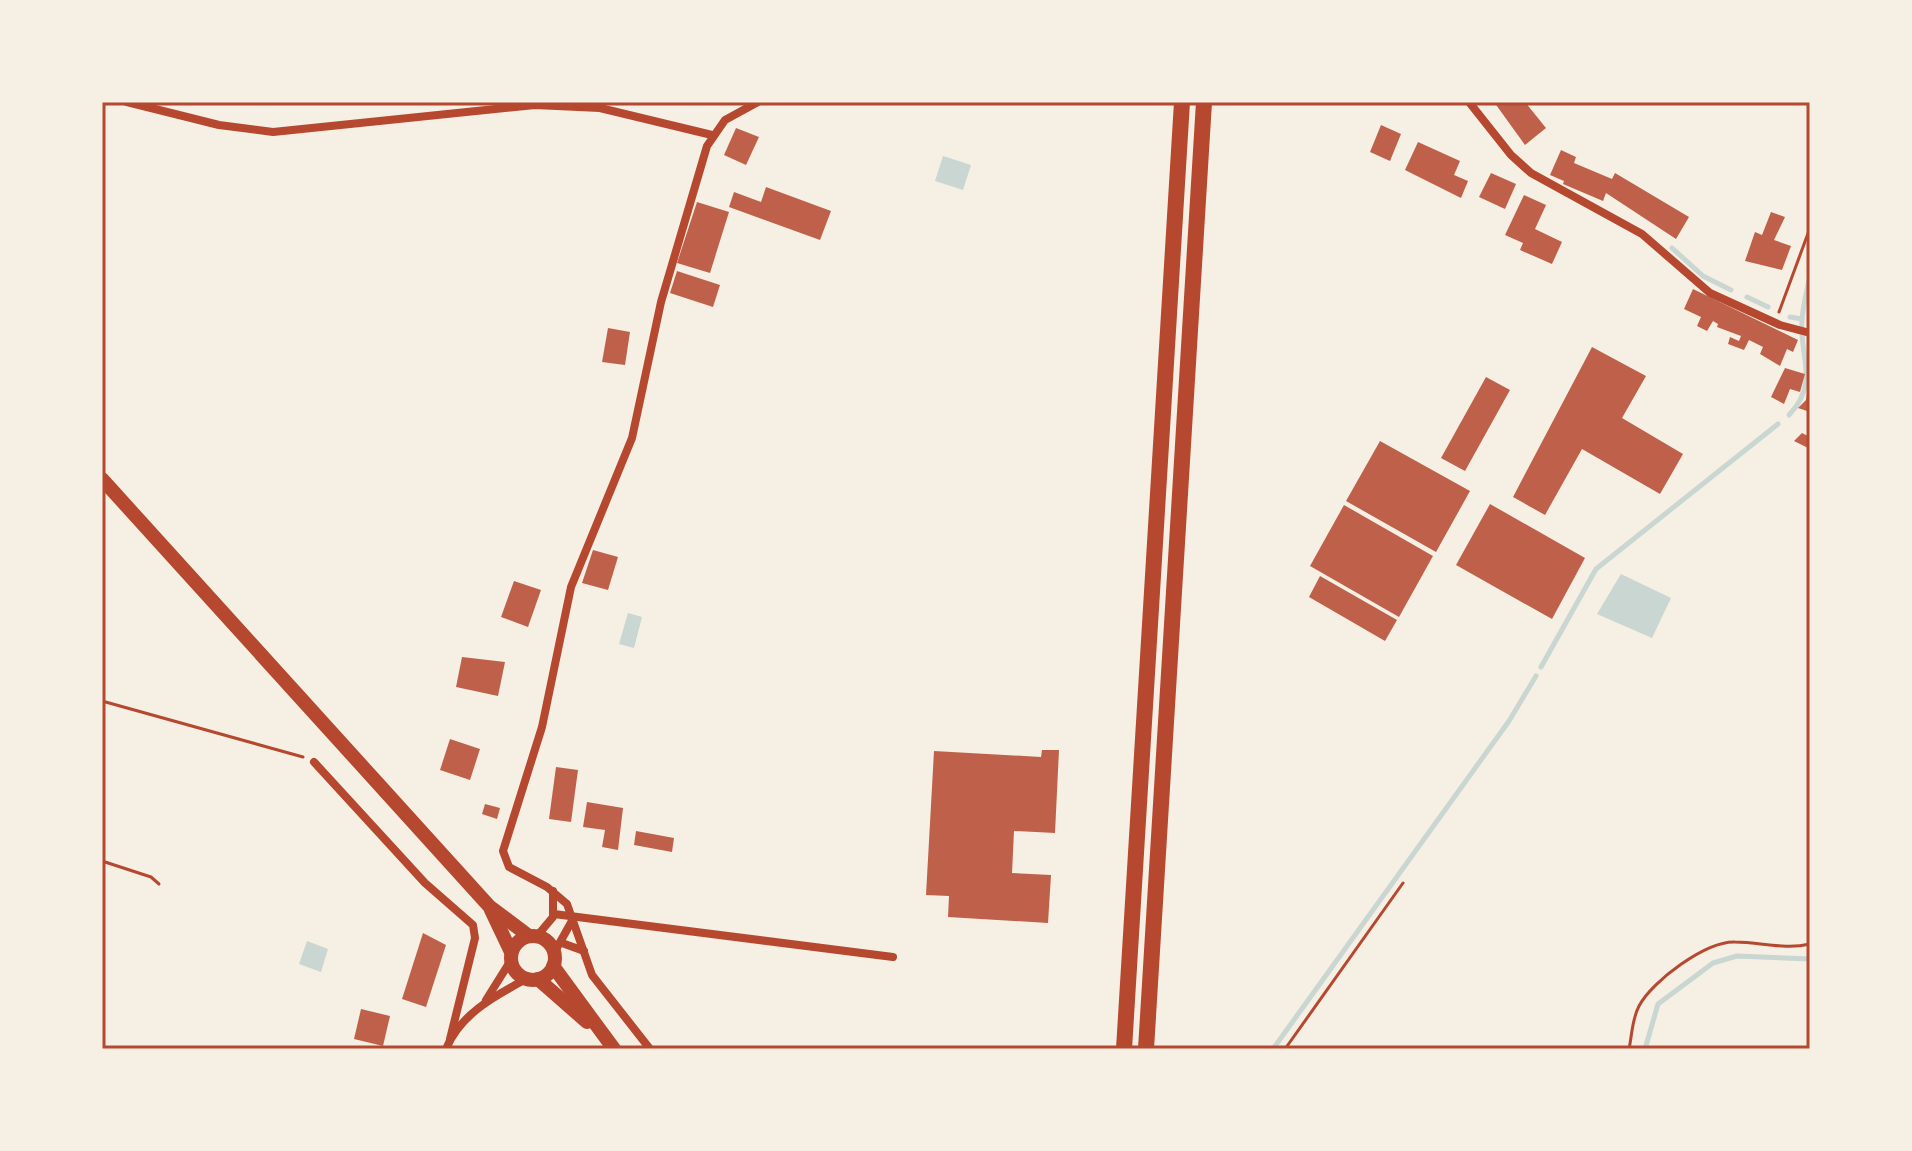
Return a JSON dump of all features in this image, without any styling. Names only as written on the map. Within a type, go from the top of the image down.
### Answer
[{"type":"highway","points":[[1124,1049],[1182,102]]},
{"type":"highway","points":[[1146,1049],[1204,102]]},
{"type":"main road","points":[[102,479],[489,906],[550,944],[600,1032],[614,1049]]},
{"type":"main road","points":[[489,906],[516,972],[532,979],[600,1032]]},
{"type":"main road","points":[[511,956],[518,941],[533,936]]},
{"type":"main road","points":[[532,979],[556,954]]},
{"type":"street","points":[[127,102],[219,125],[290,132],[535,105],[577,105],[712,135]]},
{"type":"street","points":[[650,1049],[598,985],[567,904],[553,891],[509,867],[503,851],[542,727],[571,587],[632,438],[661,302],[712,135],[725,120],[758,102]]},
{"type":"street","points":[[1469,102],[1531,173],[1655,242],[1701,288],[1774,323],[1809,332]]},
{"type":"street","points":[[1477,102],[1484,122]]},
{"type":"street","points":[[314,762],[425,883],[473,925],[475,938],[446,1049]]},
{"type":"street","points":[[533,936],[554,914],[553,891]]},
{"type":"street","points":[[554,914],[893,957]]},
{"type":"street","points":[[556,954],[574,917]]},
{"type":"street","points":[[556,954],[584,951]]},
{"type":"street","points":[[450,1039],[485,1002],[511,956]]},
{"type":"street","points":[[485,1002],[532,979]]},
{"type":"path","points":[[1774,323],[1810,228]]},
{"type":"path","points":[[102,701],[314,762]]},
{"type":"path","points":[[102,861],[151,877],[159,884]]},
{"type":"path","points":[[1285,1049],[1403,883]]},
{"type":"path","points":[[1629,1049],[1635,1017],[1643,1000],[1703,948],[1735,942],[1796,947],[1810,944]]},
{"type":"shaded area","points":[[943,156],[971,165],[963,190],[935,181]]},
{"type":"shaded area","points":[[1621,574],[1671,598],[1652,638],[1597,614]]},
{"type":"shaded area","points":[[628,613],[642,617],[634,648],[619,644]]},
{"type":"shaded area","points":[[307,941],[328,949],[321,972],[299,964]]},
{"type":"building","points":[[1494,102],[1525,102],[1546,128],[1525,145]]},
{"type":"building","points":[[1381,125],[1401,134],[1390,161],[1370,152]]},
{"type":"building","points":[[736,128],[759,137],[746,165],[724,155]]},
{"type":"building","points":[[1418,142],[1460,161],[1454,175],[1468,181],[1461,198],[1405,170]]},
{"type":"building","points":[[1561,150],[1576,157],[1574,163],[1612,179],[1615,173],[1689,217],[1676,239],[1606,193],[1603,201],[1550,175]]},
{"type":"building","points":[[1491,173],[1516,184],[1505,209],[1479,197]]},
{"type":"building","points":[[766,187],[831,211],[820,240],[729,207],[734,192],[761,202]]},
{"type":"building","points":[[1524,195],[1546,205],[1535,229],[1562,242],[1552,264],[1520,250],[1523,243],[1505,235]]},
{"type":"building","points":[[697,202],[729,212],[710,273],[677,263]]},
{"type":"building","points":[[1771,212],[1785,217],[1774,240],[1791,246],[1782,270],[1745,261],[1755,232],[1762,235]]},
{"type":"building","points":[[677,271],[720,285],[713,307],[670,293]]},
{"type":"building","points":[[1693,289],[1798,340],[1793,352],[1787,349],[1780,366],[1760,354],[1763,347],[1749,340],[1744,350],[1728,344],[1730,337],[1739,341],[1741,336],[1717,327],[1718,324],[1713,321],[1707,331],[1697,326],[1701,317],[1684,309]]},
{"type":"building","points":[[608,328],[630,332],[625,365],[602,362]]},
{"type":"building","points":[[1592,347],[1646,376],[1622,418],[1683,454],[1660,494],[1582,449],[1545,515],[1513,497]]},
{"type":"building","points":[[1785,368],[1805,374],[1800,392],[1790,389],[1784,404],[1771,397]]},
{"type":"building","points":[[1810,374],[1810,412],[1798,408],[1806,400]]},
{"type":"building","points":[[1486,377],[1510,390],[1465,471],[1441,458]]},
{"type":"building","points":[[1802,433],[1810,437],[1810,449],[1794,441]]},
{"type":"building","points":[[1380,441],[1470,491],[1436,552],[1346,501]]},
{"type":"building","points":[[1490,504],[1585,558],[1552,619],[1456,565]]},
{"type":"building","points":[[1344,505],[1433,556],[1399,617],[1310,566]]},
{"type":"building","points":[[593,550],[618,557],[608,590],[582,583]]},
{"type":"building","points":[[1320,576],[1397,620],[1385,641],[1309,597]]},
{"type":"building","points":[[514,581],[541,590],[528,627],[501,617]]},
{"type":"building","points":[[462,657],[505,662],[498,696],[456,687]]},
{"type":"building","points":[[450,739],[480,749],[470,780],[440,770]]},
{"type":"building","points":[[1042,750],[1059,750],[1055,833],[1014,831],[1012,873],[1051,875],[1048,923],[948,917],[949,896],[926,895],[934,751],[1041,757]]},
{"type":"building","points":[[556,767],[578,770],[571,822],[549,819]]},
{"type":"building","points":[[587,802],[623,808],[618,850],[602,847],[605,830],[583,827]]},
{"type":"building","points":[[485,804],[500,808],[497,819],[482,814]]},
{"type":"building","points":[[636,831],[674,838],[672,852],[634,845]]},
{"type":"building","points":[[423,933],[446,945],[426,1007],[402,999]]},
{"type":"building","points":[[361,1009],[390,1016],[383,1046],[354,1039]]},
{"type":"waterway","points":[[1672,248],[1703,276],[1731,290]]},
{"type":"waterway","points":[[1789,415],[1804,392],[1806,380],[1802,320],[1810,276]]},
{"type":"waterway","points":[[1747,297],[1768,307]]},
{"type":"waterway","points":[[1790,317],[1802,319]]},
{"type":"waterway","points":[[1541,667],[1596,569],[1778,424]]},
{"type":"waterway","points":[[1273,1049],[1509,721],[1536,676]]},
{"type":"waterway","points":[[1645,1049],[1658,1004],[1713,963],[1737,956],[1810,959]]}]
